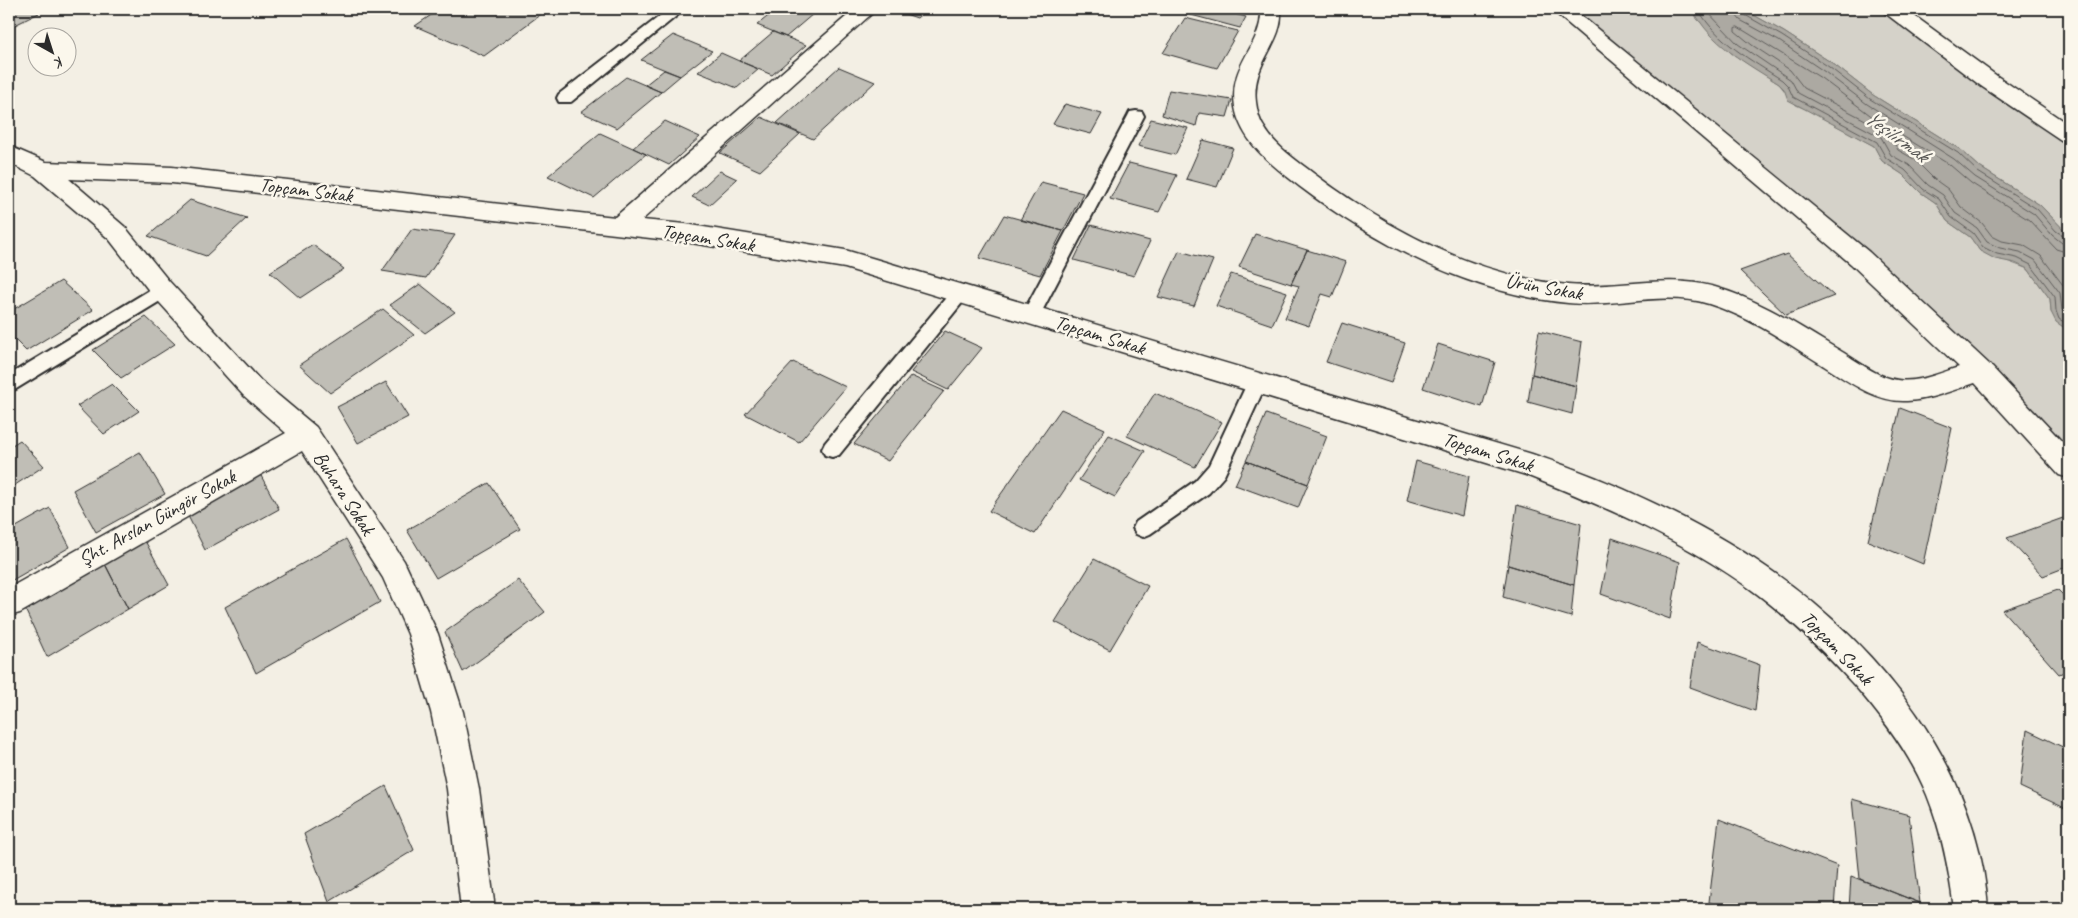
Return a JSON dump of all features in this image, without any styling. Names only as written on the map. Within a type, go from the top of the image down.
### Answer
[{"type":"street","points":[[620,226],[867,9]]},
{"type":"street","name":"Ürün Sokak","points":[[1271,9],[1269,28],[1246,75],[1245,100],[1251,124],[1265,144],[1326,196],[1366,221],[1414,246],[1480,273],[1550,291],[1600,296],[1672,289],[1702,293],[1726,300],[1870,379],[1896,390],[1909,391],[1980,371]]},
{"type":"street","points":[[1561,9],[1860,258],[1980,371],[2069,467]]},
{"type":"street","points":[[1892,9],[1989,81],[2069,135]]},
{"type":"street","name":"Topçam Sokak","points":[[9,154],[43,170],[172,174],[685,233],[844,259],[1532,465],[1614,497],[1678,529],[1732,561],[1794,604],[1843,650],[1892,706],[1925,754],[1952,815],[1970,889],[1971,909]]},
{"type":"street","name":"Buhara Sokak","points":[[43,170],[117,233],[164,290],[252,388],[306,435],[394,570],[423,634],[447,712],[463,789],[478,909]]},
{"type":"street","name":"Şht. Arslan Güngör Sokak","points":[[9,603],[306,435]]},
{"type":"lane","points":[[565,98],[678,9]]},
{"type":"lane","points":[[1031,314],[1136,116]]},
{"type":"lane","points":[[9,384],[164,290]]},
{"type":"lane","points":[[832,448],[960,293]]},
{"type":"lane","points":[[1143,528],[1202,486],[1217,470],[1257,382]]},
{"type":"shaded area","points":[[1561,9],[1693,9],[1697,19],[1731,53],[1779,84],[1796,105],[1874,146],[1882,161],[1902,174],[1920,192],[1936,203],[1947,221],[1970,237],[1980,251],[2028,269],[2050,299],[2051,312],[2064,328],[2069,331],[2069,467],[1980,371],[1721,141]]},
{"type":"shaded area","points":[[1743,9],[1892,9],[1989,81],[2069,135],[2069,235],[2040,205],[1981,168],[1961,150],[1873,95],[1832,63],[1784,32]]},
{"type":"water","name":"Yeşilırmak","points":[[1693,9],[1743,9],[1784,32],[1832,63],[1873,95],[1961,150],[1981,168],[2040,205],[2069,235],[2069,331],[2056,322],[2051,312],[2050,299],[2028,269],[2015,263],[1995,259],[1980,251],[1970,237],[1947,221],[1936,203],[1920,192],[1902,174],[1882,161],[1874,146],[1788,100],[1784,89],[1779,84],[1719,43],[1700,21]]},
{"type":"building","points":[[9,9],[32,9],[39,13],[9,28]]},
{"type":"building","points":[[440,9],[548,9],[484,56],[415,26]]},
{"type":"building","points":[[777,9],[800,9],[813,14],[786,37],[757,25]]},
{"type":"building","points":[[891,9],[927,9],[917,18]]},
{"type":"building","points":[[1177,9],[1215,9],[1246,17],[1240,28],[1176,11]]},
{"type":"building","points":[[1185,18],[1238,31],[1217,68],[1163,53]]},
{"type":"building","points":[[773,32],[806,45],[772,75],[739,61]]},
{"type":"building","points":[[673,35],[712,51],[680,76],[641,60]]},
{"type":"building","points":[[721,53],[759,69],[737,88],[698,72]]},
{"type":"building","points":[[839,67],[875,82],[813,139],[777,123]]},
{"type":"building","points":[[664,70],[680,76],[661,92],[645,85]]},
{"type":"building","points":[[626,77],[661,92],[617,128],[581,112]]},
{"type":"building","points":[[1169,90],[1232,100],[1227,117],[1199,113],[1196,126],[1162,115]]},
{"type":"building","points":[[1065,104],[1102,114],[1091,134],[1053,124]]},
{"type":"building","points":[[761,117],[800,134],[760,171],[720,153]]},
{"type":"building","points":[[1151,119],[1188,128],[1175,155],[1138,146]]},
{"type":"building","points":[[665,121],[700,137],[669,165],[633,148]]},
{"type":"building","points":[[600,133],[646,154],[594,198],[548,176]]},
{"type":"building","points":[[1203,140],[1233,148],[1217,187],[1186,179]]},
{"type":"building","points":[[1129,163],[1177,175],[1159,212],[1110,199]]},
{"type":"building","points":[[720,171],[737,179],[709,205],[692,197]]},
{"type":"building","points":[[1041,182],[1083,193],[1063,231],[1020,220]]},
{"type":"building","points":[[190,200],[247,218],[206,256],[148,236]]},
{"type":"building","points":[[1004,215],[1063,231],[1040,275],[979,258]]},
{"type":"building","points":[[1091,225],[1150,241],[1134,276],[1074,260]]},
{"type":"building","points":[[412,229],[455,235],[426,278],[382,271]]},
{"type":"building","points":[[1255,234],[1307,250],[1291,284],[1239,267]]},
{"type":"building","points":[[313,245],[344,269],[300,298],[270,272]]},
{"type":"building","points":[[1307,250],[1346,262],[1332,297],[1322,294],[1309,326],[1285,318],[1299,286],[1291,284]]},
{"type":"building","points":[[1179,251],[1213,260],[1194,306],[1158,297]]},
{"type":"building","points":[[1787,254],[1834,296],[1786,315],[1740,271]]},
{"type":"building","points":[[1231,274],[1287,292],[1272,325],[1216,306]]},
{"type":"building","points":[[61,281],[93,310],[26,351],[9,334],[9,312]]},
{"type":"building","points":[[420,284],[455,312],[425,333],[390,305]]},
{"type":"building","points":[[383,309],[414,335],[330,393],[299,365]]},
{"type":"building","points":[[146,317],[175,344],[121,378],[93,350]]},
{"type":"building","points":[[1342,323],[1405,343],[1391,383],[1326,362]]},
{"type":"building","points":[[945,331],[982,348],[948,390],[911,372]]},
{"type":"building","points":[[1539,331],[1582,342],[1576,386],[1532,374]]},
{"type":"building","points":[[1438,344],[1495,362],[1482,407],[1423,388]]},
{"type":"building","points":[[793,362],[846,387],[799,442],[745,414]]},
{"type":"building","points":[[1532,374],[1576,386],[1572,414],[1528,402]]},
{"type":"building","points":[[911,376],[944,391],[888,461],[854,444]]},
{"type":"building","points":[[386,382],[408,417],[358,443],[337,407]]},
{"type":"building","points":[[112,384],[139,411],[104,434],[77,406]]},
{"type":"building","points":[[1155,393],[1222,422],[1195,467],[1127,436]]},
{"type":"building","points":[[1900,408],[1952,428],[1923,564],[1868,541]]},
{"type":"building","points":[[1061,409],[1105,429],[1035,534],[989,511]]},
{"type":"building","points":[[1266,414],[1327,436],[1308,484],[1246,461]]},
{"type":"building","points":[[1109,435],[1145,451],[1115,497],[1079,480]]},
{"type":"building","points":[[20,440],[44,466],[9,489],[9,447]]},
{"type":"building","points":[[140,452],[165,494],[96,532],[73,490]]},
{"type":"building","points":[[1246,461],[1308,484],[1298,508],[1235,485]]},
{"type":"building","points":[[1416,461],[1469,476],[1462,516],[1407,500]]},
{"type":"building","points":[[260,474],[279,509],[205,550],[187,514]]},
{"type":"building","points":[[489,483],[520,529],[436,578],[407,530]]},
{"type":"building","points":[[1517,505],[1581,524],[1574,585],[1508,565]]},
{"type":"building","points":[[50,508],[70,547],[9,582],[9,531]]},
{"type":"building","points":[[2063,518],[2069,524],[2069,566],[2043,576],[2007,538]]},
{"type":"building","points":[[1612,538],[1680,562],[1670,619],[1601,594]]},
{"type":"building","points":[[144,539],[169,585],[128,609],[104,562]]},
{"type":"building","points":[[346,539],[380,602],[256,673],[225,607]]},
{"type":"building","points":[[1094,559],[1148,586],[1110,650],[1055,622]]},
{"type":"building","points":[[104,562],[128,609],[47,657],[24,607]]},
{"type":"building","points":[[1508,565],[1574,585],[1571,617],[1503,597]]},
{"type":"building","points":[[518,580],[545,612],[463,672],[445,632]]},
{"type":"building","points":[[2058,590],[2069,601],[2069,670],[2059,674],[2002,610]]},
{"type":"building","points":[[1697,642],[1760,665],[1755,711],[1690,687]]},
{"type":"building","points":[[2027,730],[2069,750],[2069,810],[2020,787]]},
{"type":"building","points":[[386,786],[414,850],[329,902],[304,834]]},
{"type":"building","points":[[1852,799],[1909,815],[1920,903],[1860,879]]},
{"type":"building","points":[[1719,819],[1837,866],[1834,909],[1726,909],[1709,902]]},
{"type":"building","points":[[1851,876],[1920,903],[1920,909],[1849,909]]}]
